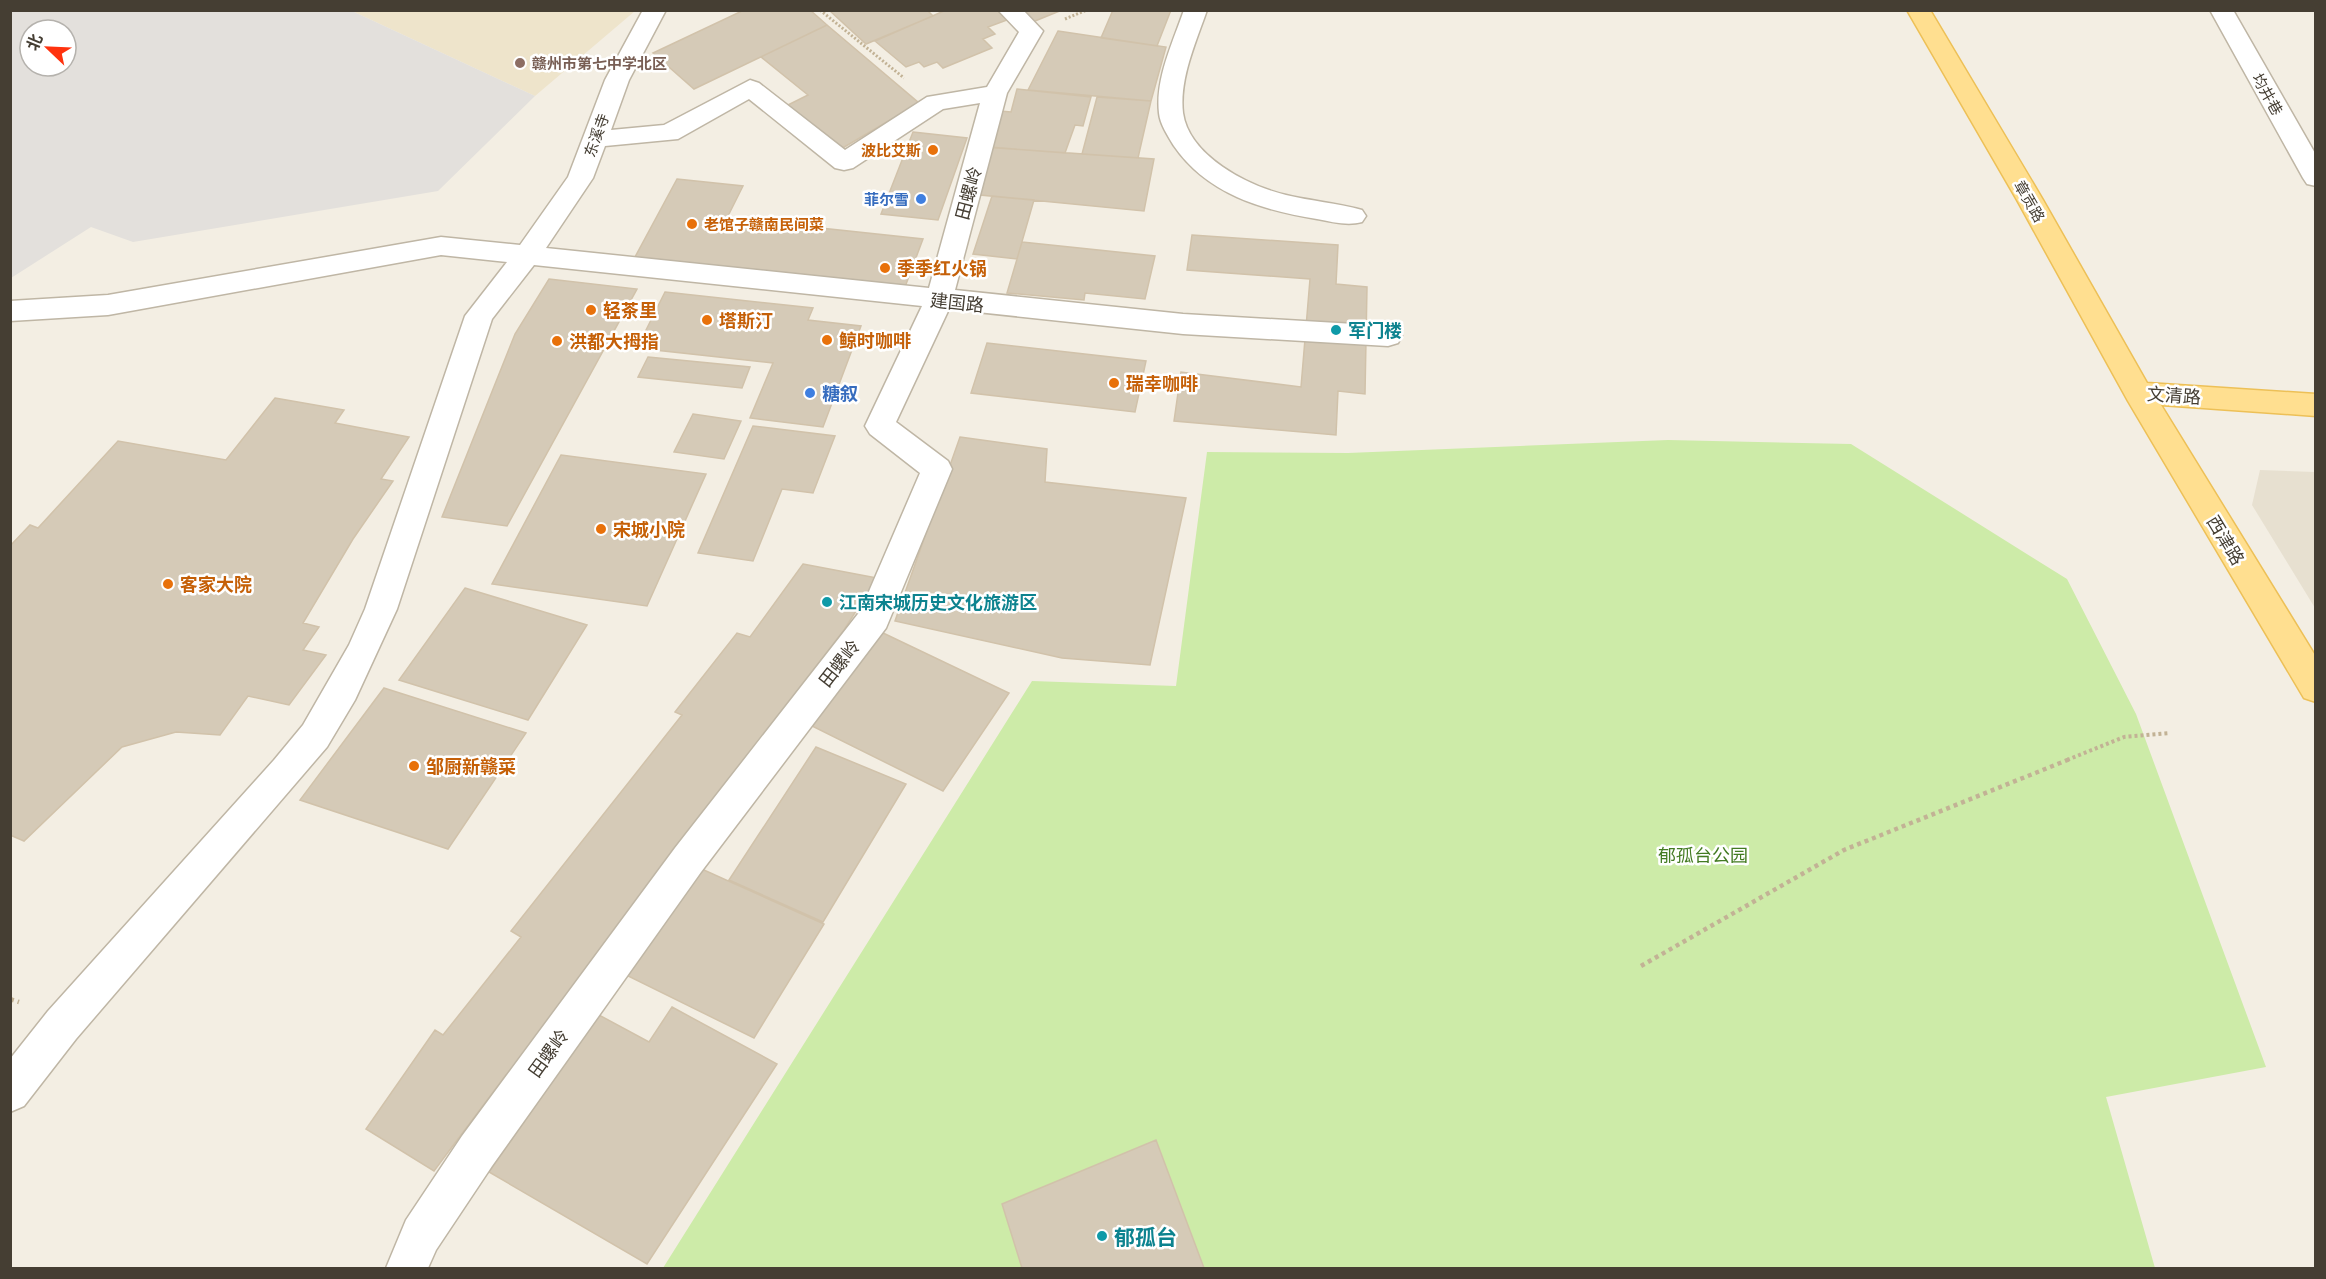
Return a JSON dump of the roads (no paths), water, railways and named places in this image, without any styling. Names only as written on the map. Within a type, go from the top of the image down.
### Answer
[{"type":"main road","name":"章贡路","points":[[1918,10],[2030,200],[2138,393]]},
{"type":"main road","name":"文清路","points":[[2138,393],[2316,385]]},
{"type":"main road","name":"文清路","points":[[2138,393],[2316,405]]},
{"type":"main road","name":"西津路","points":[[2138,393],[2316,688]]},
{"type":"street","name":"东溪寺","points":[[10,1092],[62,1025],[315,736],[343,690],[381,609],[479,316],[526,255],[580,178],[617,80],[655,10]]},
{"type":"street","name":"田螺岭","points":[[407,1269],[421,1235],[477,1151],[688,860],[873,618],[937,469],[880,426],[939,300],[995,93],[1031,31],[1010,10]]},
{"type":"street","points":[[1196,10],[1172,93],[1171,114],[1191,153],[1210,171],[1266,200],[1294,207],[1353,216]]},
{"type":"street","name":"均井巷","points":[[2221,10],[2316,178]]},
{"type":"street","points":[[594,139],[669,133],[750,88],[844,162],[936,102],[995,93]]},
{"type":"street","name":"建国路","points":[[10,311],[108,305],[441,246],[1183,324],[1388,336]]},
{"type":"place","name":"赣州市第七中学北区","points":[[520,63]]},
{"type":"place","name":"波比艾斯","points":[[933,150]]},
{"type":"place","name":"菲尔雪","points":[[921,199]]},
{"type":"place","name":"老馆子赣南民间菜","points":[[692,224]]},
{"type":"place","name":"季季红火锅","points":[[885,268]]},
{"type":"place","name":"轻茶里","points":[[591,310]]},
{"type":"place","name":"塔斯汀","points":[[707,320]]},
{"type":"place","name":"军门楼","points":[[1336,330]]},
{"type":"place","name":"鲸时咖啡","points":[[827,340]]},
{"type":"place","name":"洪都大拇指","points":[[557,341]]},
{"type":"place","name":"瑞幸咖啡","points":[[1114,383]]},
{"type":"place","name":"糖叙","points":[[810,393]]},
{"type":"place","name":"宋城小院","points":[[601,529]]},
{"type":"place","name":"客家大院","points":[[168,584]]},
{"type":"place","name":"江南宋城历史文化旅游区","points":[[827,602]]},
{"type":"place","name":"邹厨新赣菜","points":[[414,766]]},
{"type":"place","name":"郁孤台","points":[[1102,1236]]},
{"type":"park label","name":"郁孤台公园","points":[[1703,855]]}]
